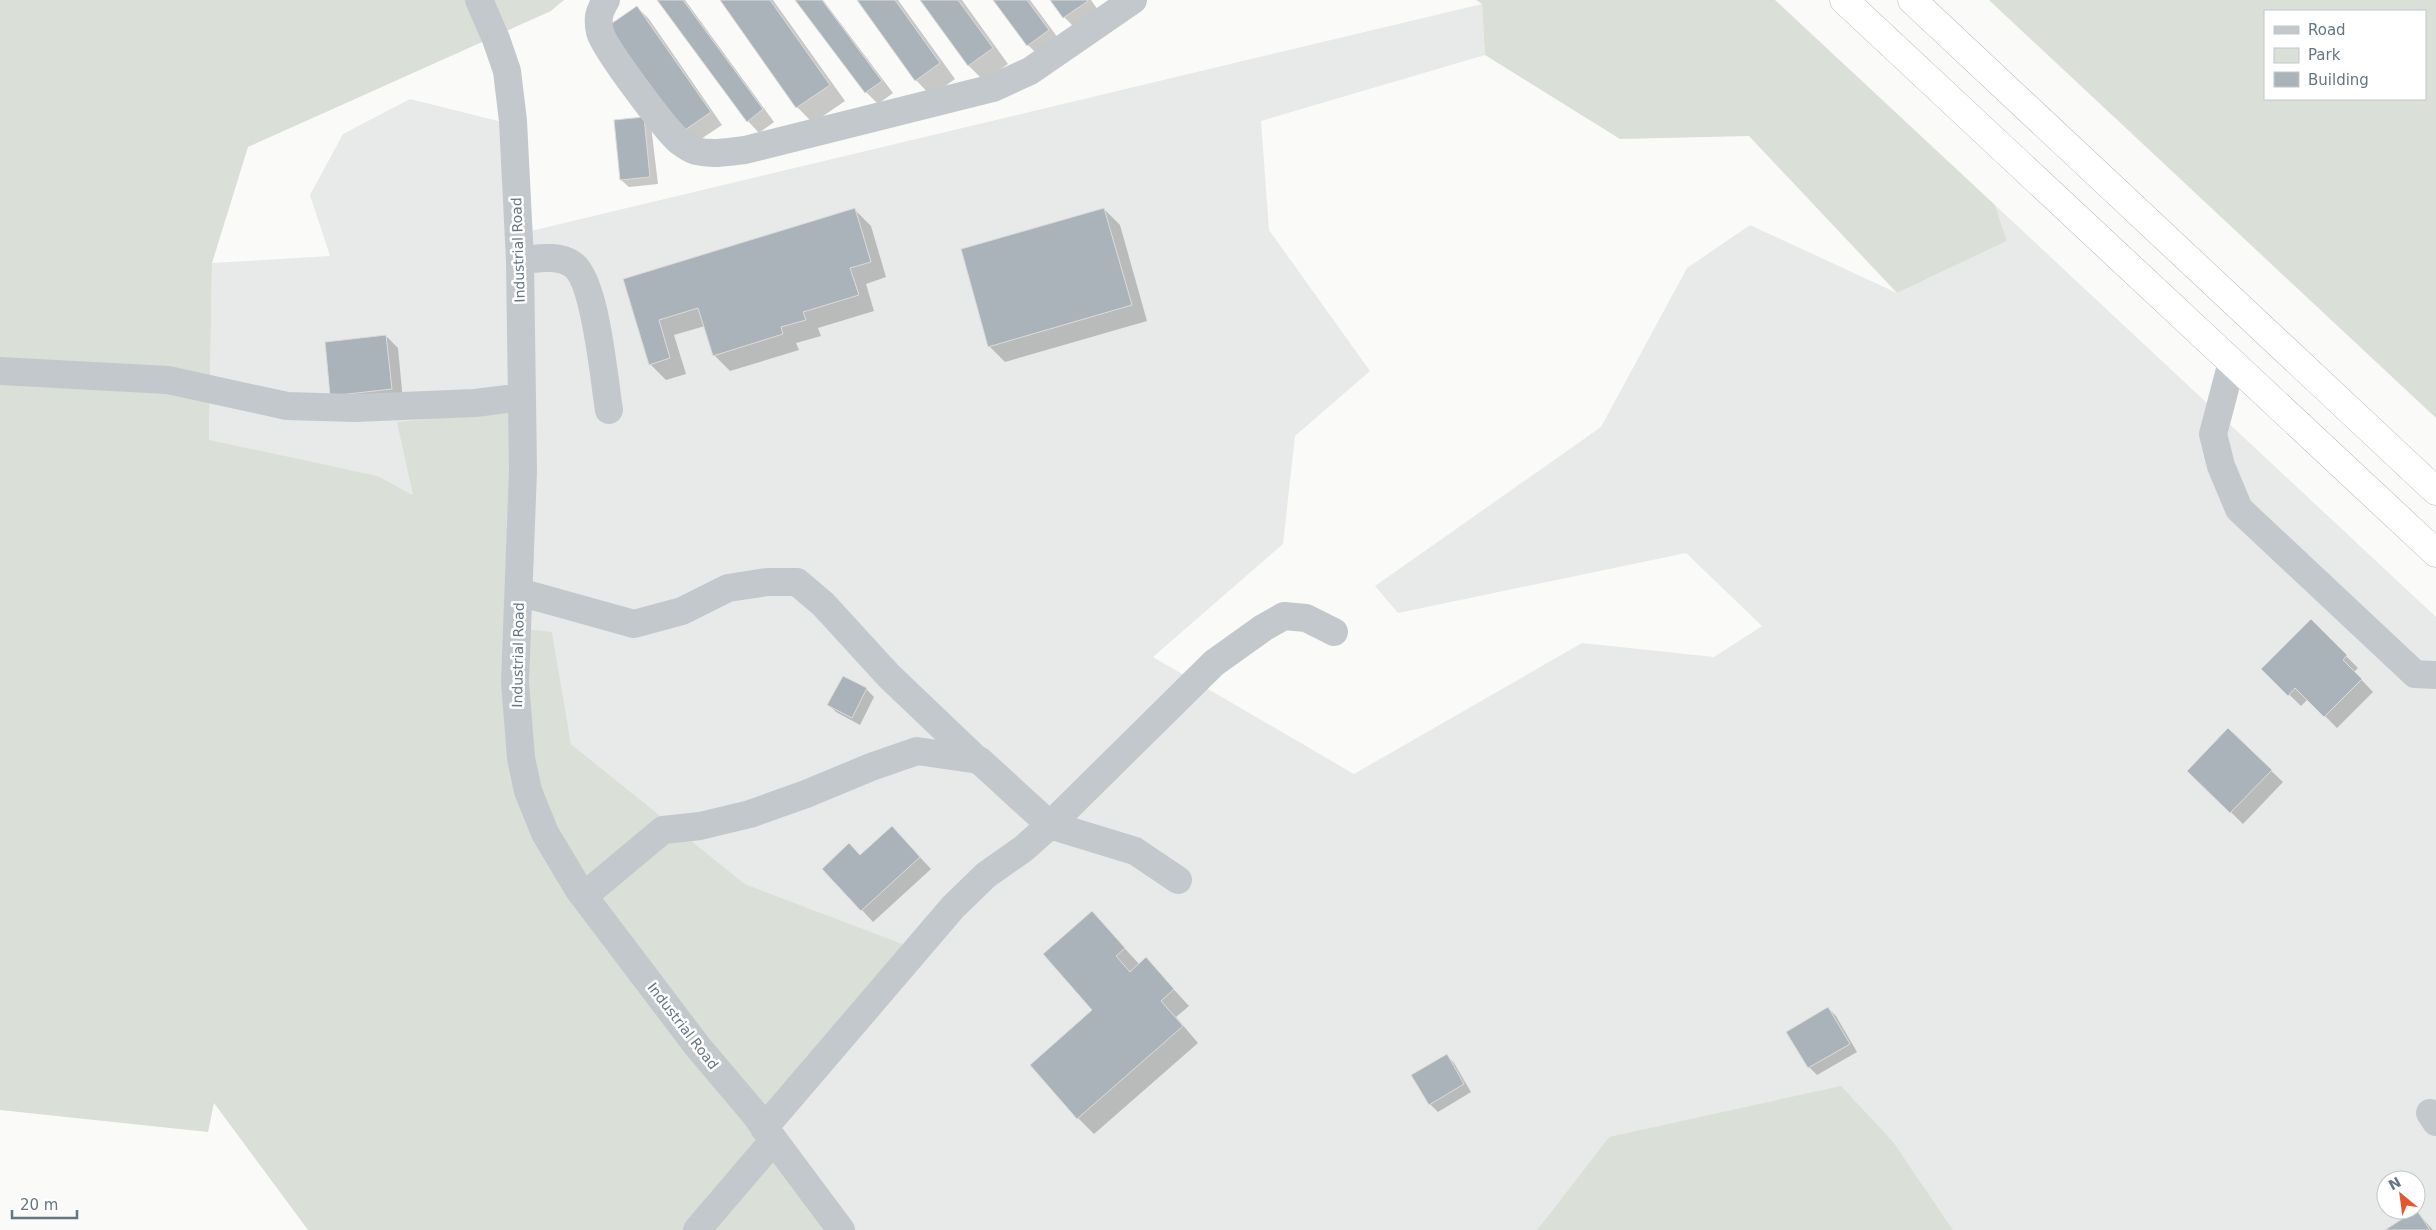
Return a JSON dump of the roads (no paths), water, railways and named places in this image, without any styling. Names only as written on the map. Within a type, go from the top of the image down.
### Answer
[{"type":"highway","points":[[1844,0],[2436,553]]},
{"type":"highway","points":[[1912,0],[2436,491]]},
{"type":"street","points":[[606,0],[598,14],[601,34],[609,51],[679,141],[694,150],[717,153],[745,150],[993,88],[1030,71],[1132,0]]},
{"type":"street","name":"Industrial Road","points":[[481,6],[506,71],[513,122],[520,260],[523,480],[515,682],[521,758],[528,791],[545,833],[584,896],[698,1047],[769,1134],[840,1230]]},
{"type":"street","points":[[520,260],[554,258],[573,264],[584,278],[591,298],[609,410]]},
{"type":"street","points":[[2232,362],[2216,415],[2213,434],[2221,466],[2239,509],[2416,674],[2436,675]]},
{"type":"street","points":[[0,371],[168,380],[287,406],[375,407],[475,403],[522,397]]},
{"type":"street","points":[[519,592],[634,624],[682,611],[728,588],[767,582],[797,582],[823,604],[889,676],[1050,825],[1135,850],[1178,880]]},
{"type":"street","points":[[697,1230],[769,1134],[953,908],[986,875],[1023,849],[1050,825],[1214,663],[1263,628],[1284,616],[1306,618],[1334,632]]},
{"type":"street","points":[[584,896],[663,830],[700,826],[750,814],[806,794],[871,766],[916,751],[978,760]]}]
